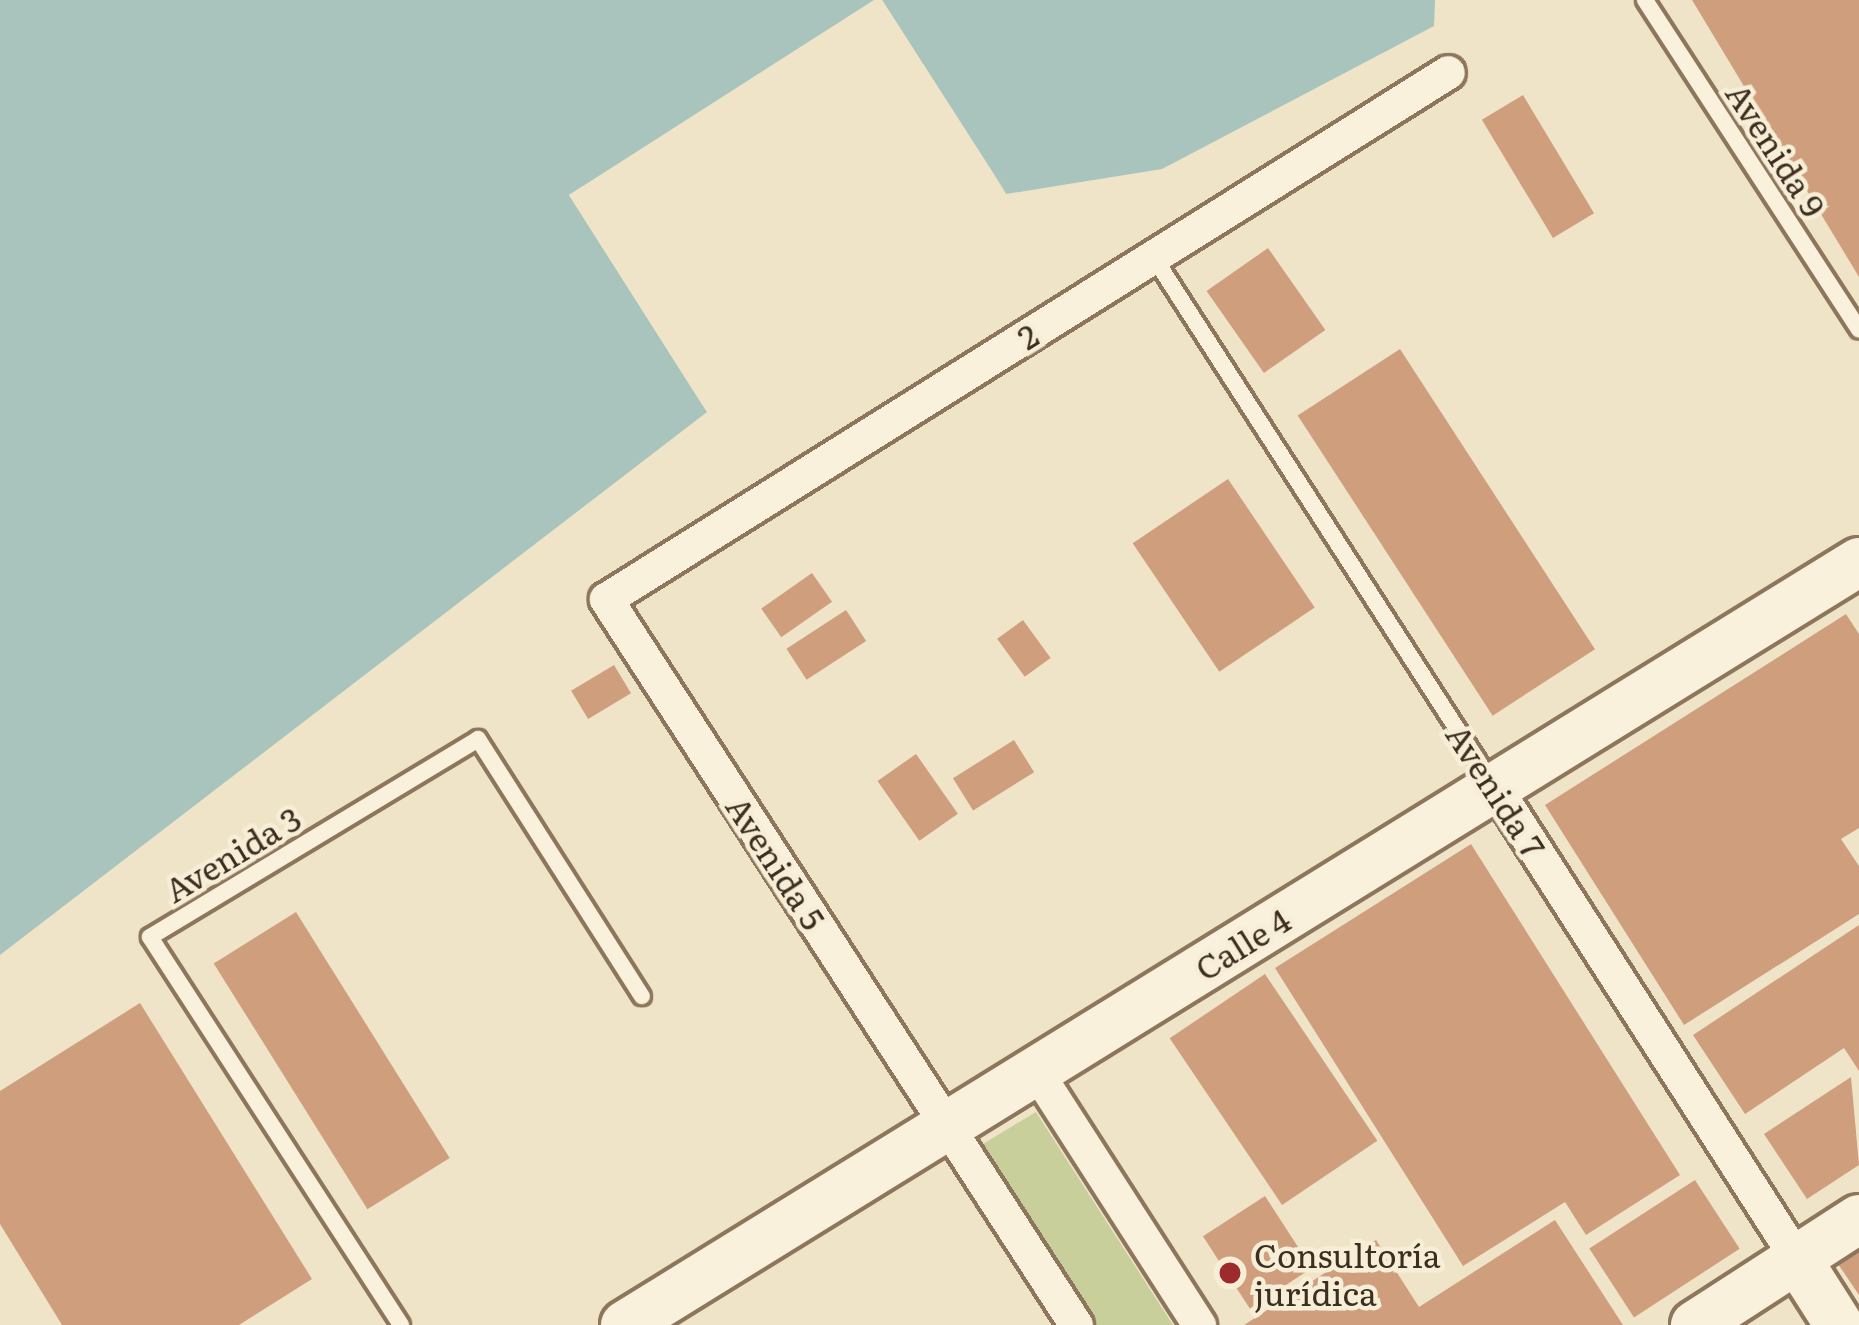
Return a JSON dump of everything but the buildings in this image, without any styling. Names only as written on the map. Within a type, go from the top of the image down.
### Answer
[{"type":"street","name":"2","points":[[606,599],[1448,72]]},
{"type":"street","name":"Calle 4","points":[[625,1325],[1859,562]]},
{"type":"street","name":"Avenida 5","points":[[606,599],[1076,1325]]},
{"type":"street","name":"Avenida 7","points":[[1495,787],[1839,1325]]},
{"type":"street","points":[[1036,1071],[1199,1325]]},
{"type":"street","points":[[1695,1325],[1859,1219]]},
{"type":"lane","name":"Avenida 9","points":[[1645,0],[1859,330]]},
{"type":"lane","name":"Avenida 7","points":[[1154,256],[1495,787]]},
{"type":"lane","name":"Avenida 3","points":[[401,1325],[150,938],[478,739],[642,996]]},
{"type":"green space","points":[[1036,1112],[1173,1325],[1093,1325],[978,1147]]},
{"type":"water","points":[[0,0],[874,0],[569,195],[707,412],[0,955]]},
{"type":"water","points":[[882,0],[1435,0],[1434,26],[1162,169],[1006,194]]},
{"type":"pier","points":[[882,0],[1010,199],[878,5],[577,197],[710,417],[569,195]]},
{"type":"place","name":"Consultoría jurídica","points":[[1230,1273]]}]
